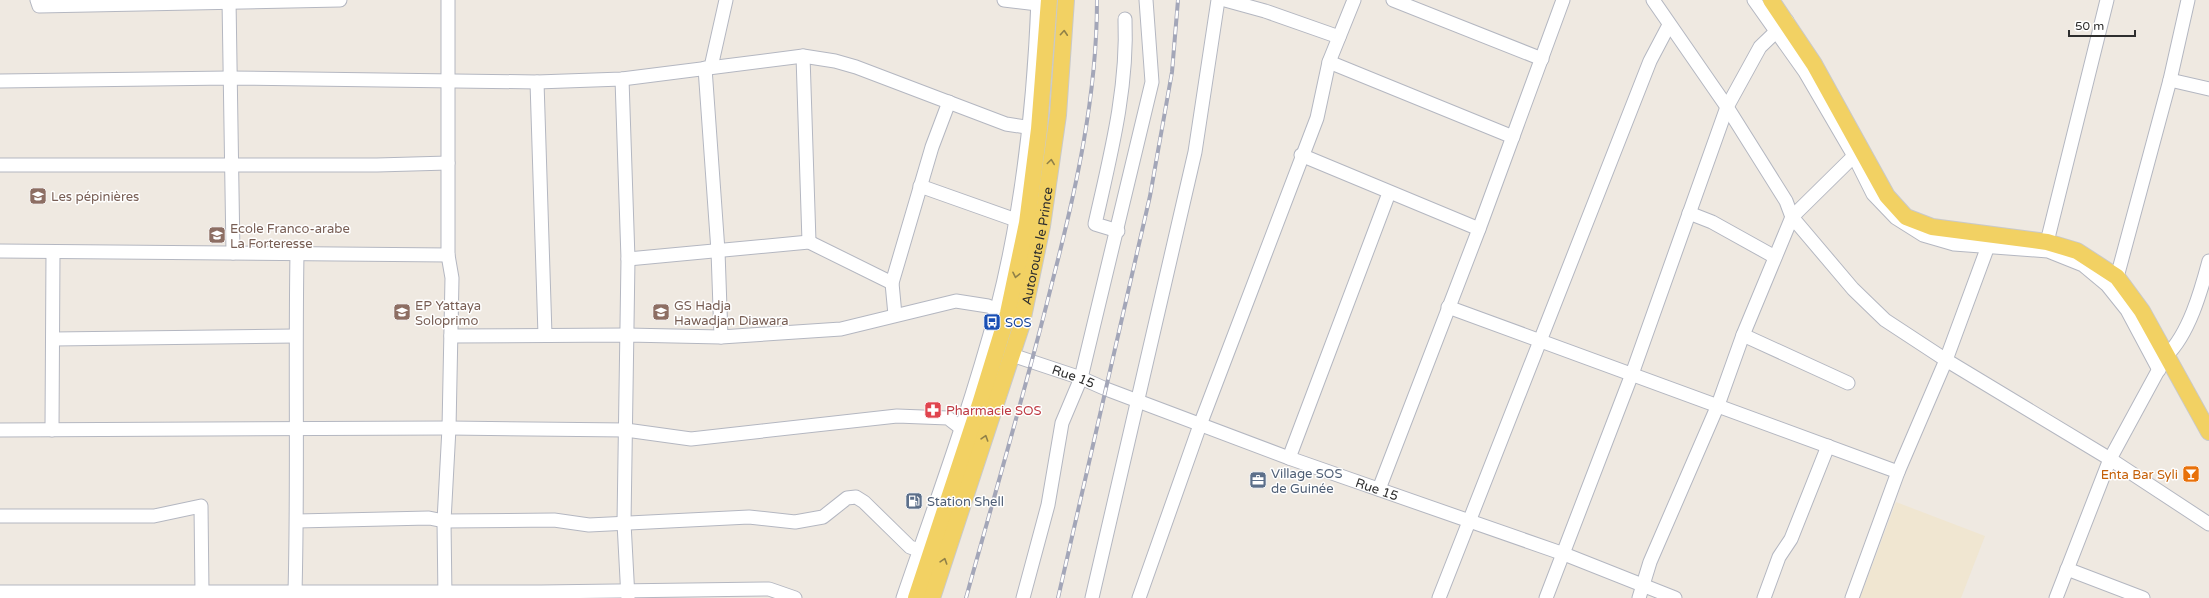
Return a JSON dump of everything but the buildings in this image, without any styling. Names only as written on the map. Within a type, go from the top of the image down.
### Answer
[{"type":"main road","name":"Autoroute le Prince","points":[[932,598],[1021,327],[1042,226],[1058,115],[1066,0]]},
{"type":"main road","points":[[1771,0],[1782,26],[1814,64],[1858,153],[1887,196],[1906,217],[1932,227],[1990,241],[2047,242],[2077,251],[2117,277],[2142,311],[2163,363],[2209,432]]},
{"type":"main road","name":"Autoroute le Prince","points":[[916,598],[925,552],[966,429],[1002,311],[1026,223],[1043,3]]},
{"type":"street","points":[[36,0],[39,6],[229,1],[340,0]]},
{"type":"street","points":[[444,595],[444,521],[450,428],[452,278],[448,255],[448,0]]},
{"type":"street","points":[[721,337],[708,67],[726,0]]},
{"type":"street","points":[[1004,0],[1043,3]]},
{"type":"street","points":[[1023,598],[1048,504],[1062,423],[1081,378],[1118,231],[1152,82],[1146,0]]},
{"type":"street","points":[[1092,598],[1195,152],[1218,0]]},
{"type":"street","points":[[1225,0],[1265,11],[1339,37]]},
{"type":"street","points":[[1139,598],[1200,424],[1301,155],[1317,118],[1329,62],[1354,0]]},
{"type":"street","points":[[1393,0],[1542,59]]},
{"type":"street","points":[[1379,489],[1479,229],[1563,0]]},
{"type":"street","points":[[1653,0],[1727,107],[1786,201],[1792,217],[1853,289],[1885,320],[1946,360],[2110,459],[2209,524]]},
{"type":"street","points":[[1546,598],[1632,374],[1727,107],[1760,47],[1782,26],[1754,0]]},
{"type":"street","points":[[2047,242],[2107,0]]},
{"type":"street","points":[[2117,277],[2170,80],[2188,0]]},
{"type":"street","points":[[229,1],[233,253]]},
{"type":"street","points":[[1118,231],[1095,224],[1121,102],[1126,46],[1126,19]]},
{"type":"street","points":[[1438,598],[1650,61],[1669,25]]},
{"type":"street","points":[[802,56],[809,242]]},
{"type":"street","points":[[0,81],[230,78],[448,79],[537,82],[622,78],[802,56],[835,61],[856,67],[1006,124],[1034,129],[1016,220],[1002,311],[988,306],[956,301],[895,314],[841,330],[721,337],[627,335],[451,336]]},
{"type":"street","points":[[1329,62],[1513,137]]},
{"type":"street","points":[[622,78],[628,259],[624,523],[628,594]]},
{"type":"street","points":[[2170,80],[2209,89]]},
{"type":"street","points":[[537,82],[545,335]]},
{"type":"street","points":[[895,314],[892,283],[932,147],[949,102]]},
{"type":"street","points":[[1642,592],[1658,542],[1718,405],[1792,217],[1858,153]]},
{"type":"street","points":[[1301,155],[1389,193],[1479,229]]},
{"type":"street","points":[[0,165],[448,163]]},
{"type":"street","points":[[920,186],[1016,220]]},
{"type":"street","points":[[1289,458],[1389,193]]},
{"type":"street","points":[[1689,213],[1712,222],[1775,257]]},
{"type":"street","points":[[1852,598],[1898,472],[1946,360],[1990,241],[2048,250],[2083,265],[2107,285],[2127,310],[2163,363]]},
{"type":"street","points":[[628,259],[809,242],[892,283]]},
{"type":"street","points":[[0,251],[448,255]]},
{"type":"street","points":[[52,430],[54,339],[53,252]]},
{"type":"street","points":[[289,594],[297,521],[295,336],[297,254]]},
{"type":"street","points":[[2056,598],[2110,459],[2163,363],[2176,348],[2200,294],[2209,261]]},
{"type":"street","points":[[1448,307],[1898,472]]},
{"type":"street","points":[[54,339],[295,336]]},
{"type":"street","points":[[1744,336],[1848,383]]},
{"type":"street","name":"Rue 15","points":[[1012,355],[1081,378],[1106,389],[1289,458],[1468,519],[1564,554],[1642,592],[1675,598]]},
{"type":"street","points":[[0,430],[450,428],[626,430],[691,439],[897,416],[948,418],[966,429]]},
{"type":"street","points":[[1764,598],[1779,557],[1791,539],[1828,446]]},
{"type":"street","points":[[297,521],[429,518],[444,521],[554,520],[589,525],[749,517],[795,522],[823,517],[847,498],[856,497],[879,516],[910,548],[925,552],[903,598]]},
{"type":"street","points":[[0,516],[154,516],[201,506],[202,592]]},
{"type":"street","points":[[2067,568],[2143,598]]},
{"type":"street","points":[[0,592],[121,595],[202,592],[362,595],[769,593],[795,598]]},
{"type":"shaded area","points":[[1896,502],[1985,536],[1961,598],[1860,598]]},
{"type":"railway","points":[[966,598],[1032,362],[1077,178],[1084,143],[1093,72],[1097,0]]},
{"type":"railway","points":[[1058,598],[1150,196],[1172,72],[1178,0]]},
{"type":"place","name":"Les pépinières","points":[[38,196]]},
{"type":"place","name":"Ecole Franco-arabe La Forteresse","points":[[217,235]]},
{"type":"place","name":"EP Yattaya Soloprimo","points":[[402,312]]},
{"type":"place","name":"GS Hadja Hawadjan Diawara","points":[[661,312]]},
{"type":"place","name":"SOS","points":[[992,322]]},
{"type":"place","name":"Pharmacie SOS","points":[[933,410]]},
{"type":"place","name":"Enta Bar Syli","points":[[2191,474]]},
{"type":"place","name":"Village SOS de Guinée","points":[[1258,480]]},
{"type":"place","name":"Station Shell","points":[[914,501]]}]
